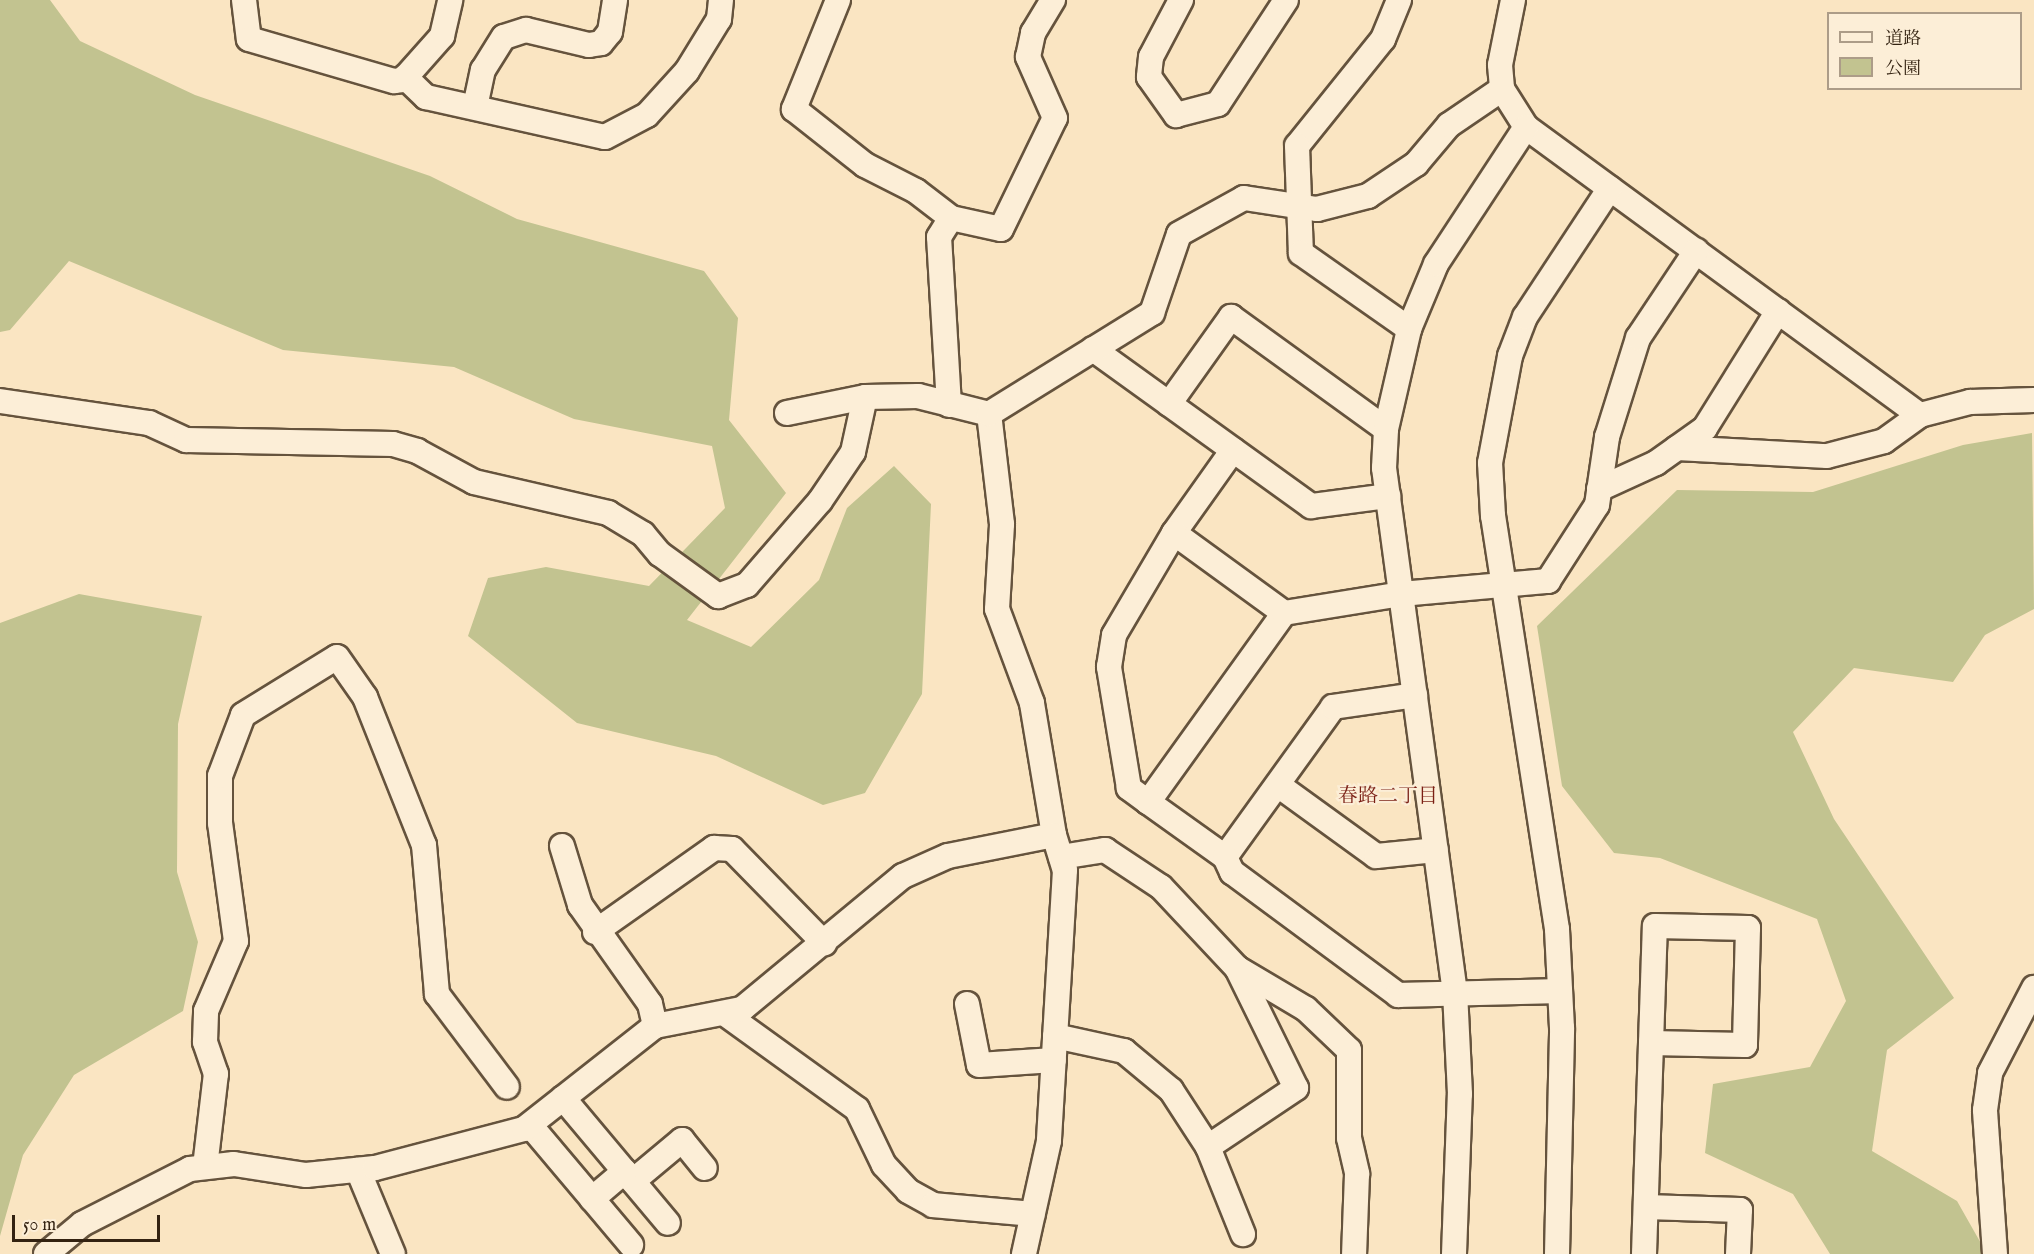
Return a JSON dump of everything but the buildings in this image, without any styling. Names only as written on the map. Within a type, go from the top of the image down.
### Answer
[{"type":"street","points":[[243,0],[249,39],[394,81],[405,77],[442,36],[450,0]]},
{"type":"street","points":[[475,107],[483,70],[504,37],[526,30],[589,45],[601,43],[610,32],[615,0]]},
{"type":"street","points":[[405,77],[426,97],[605,137],[647,115],[687,71],[719,20],[721,0]]},
{"type":"street","points":[[838,0],[794,109],[865,165],[916,191],[951,218],[1001,229],[1055,118],[1028,57],[1033,33],[1053,0]]},
{"type":"street","points":[[1181,0],[1151,57],[1149,77],[1176,115],[1218,104],[1287,0]]},
{"type":"street","points":[[1399,0],[1383,39],[1297,146],[1301,253],[1409,329]]},
{"type":"street","points":[[1513,0],[1500,65],[1502,89],[1526,127],[1920,415]]},
{"type":"street","points":[[787,413],[865,397],[918,396],[989,414],[1152,313],[1179,234],[1244,198],[1317,209],[1368,196],[1416,164],[1449,125],[1502,89]]},
{"type":"street","points":[[1454,1254],[1460,1094],[1455,993],[1388,496],[1386,429],[1409,329],[1453,233],[1526,127]]},
{"type":"street","points":[[1557,1254],[1560,991],[1553,901],[1504,585],[1490,463],[1510,356],[1525,317],[1610,188]]},
{"type":"street","points":[[949,405],[939,237],[951,218]]},
{"type":"street","points":[[1148,802],[1284,613],[1401,594],[1548,581],[1597,505],[1622,376],[1638,339],[1696,251]]},
{"type":"street","points":[[1599,489],[1677,448],[1704,428],[1778,311]]},
{"type":"street","points":[[1169,404],[1231,317],[1386,429]]},
{"type":"street","points":[[1093,349],[1311,506],[1388,496]]},
{"type":"street","points":[[0,401],[148,423],[186,440],[393,444],[474,482],[608,513],[643,534],[660,554],[718,596],[747,585],[820,501],[853,452],[865,397]]},
{"type":"street","points":[[1677,448],[1827,456],[1884,441],[1920,415],[1970,402],[2034,400]]},
{"type":"street","points":[[989,414],[1002,524],[997,609],[1032,703],[1058,846],[1065,870],[1049,1141],[1024,1254]]},
{"type":"street","points":[[1233,450],[1174,533],[1114,635],[1109,667],[1129,788],[1225,857],[1232,872],[1398,995],[1560,991]]},
{"type":"street","points":[[1174,533],[1284,613]]},
{"type":"street","points":[[205,1167],[216,1074],[205,1042],[206,1011],[236,941],[220,823],[220,776],[243,715],[336,657],[365,697],[424,845],[437,994],[507,1087]]},
{"type":"street","points":[[1225,857],[1334,707],[1415,695]]},
{"type":"street","points":[[1278,785],[1376,856],[1436,850]]},
{"type":"street","points":[[562,846],[579,905],[595,932],[650,1004],[655,1026]]},
{"type":"street","points":[[46,1254],[82,1224],[190,1169],[234,1164],[306,1174],[358,1170],[530,1125],[655,1026],[742,1009],[903,876],[948,856],[1058,846],[1104,850],[1161,887],[1237,968],[1306,1009],[1349,1050],[1349,1138],[1357,1174],[1354,1254]]},
{"type":"street","points":[[595,932],[714,849],[732,849],[824,943]]},
{"type":"street","points":[[1644,1254],[1646,1207],[1651,1042],[1655,926],[1748,928],[1745,1045],[1651,1042]]},
{"type":"street","points":[[1208,1147],[1296,1088],[1237,968]]},
{"type":"street","points":[[1995,1254],[1985,1110],[1990,1073],[2034,988]]},
{"type":"street","points":[[967,1004],[979,1065],[1054,1048],[1124,1051],[1171,1090],[1208,1147],[1243,1234]]},
{"type":"street","points":[[723,1013],[857,1109],[884,1165],[908,1191],[933,1205],[1033,1214]]},
{"type":"street","points":[[563,1098],[668,1223]]},
{"type":"street","points":[[530,1125],[631,1245]]},
{"type":"street","points":[[592,1199],[682,1140],[705,1168]]},
{"type":"street","points":[[358,1170],[387,1252]]},
{"type":"street","points":[[1646,1207],[1740,1210],[1738,1254]]},
{"type":"green space","points":[[0,0],[50,0],[80,41],[195,95],[430,176],[517,219],[704,271],[738,318],[729,420],[786,493],[687,620],[751,647],[819,580],[847,508],[894,466],[931,504],[922,694],[865,793],[823,805],[716,756],[577,723],[468,636],[488,578],[546,567],[649,586],[725,508],[712,446],[574,419],[454,367],[283,350],[69,261],[10,330],[0,332]]},
{"type":"green space","points":[[2032,433],[2034,609],[1985,635],[1953,682],[1854,668],[1793,732],[1834,819],[1954,998],[1887,1050],[1872,1151],[1957,1201],[1987,1254],[1830,1254],[1793,1194],[1705,1153],[1713,1084],[1810,1067],[1846,1001],[1817,919],[1660,858],[1614,853],[1562,786],[1537,626],[1677,490],[1813,492],[1963,445]]},
{"type":"green space","points":[[79,594],[202,616],[178,724],[177,872],[198,942],[183,1011],[74,1075],[23,1155],[0,1236],[0,623]]},
{"type":"district","name":"春路二丁目","points":[[1388,796]]}]
